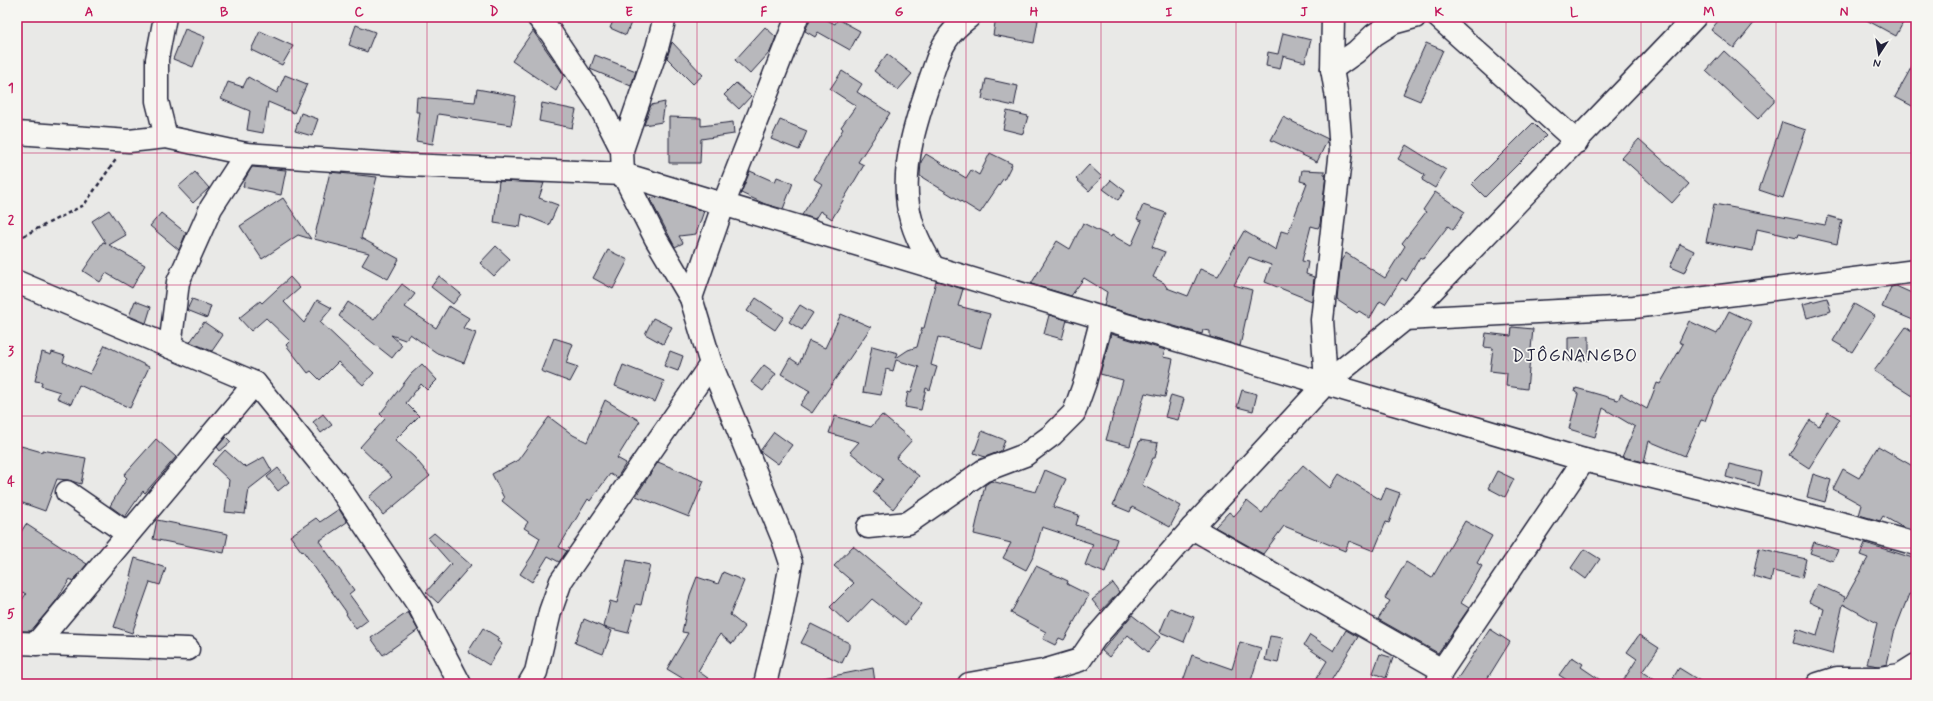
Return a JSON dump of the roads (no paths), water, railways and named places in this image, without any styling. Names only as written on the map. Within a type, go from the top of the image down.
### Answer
[{"type":"street","points":[[166,17],[157,66],[157,101],[166,137]]},
{"type":"street","points":[[538,17],[551,33],[598,103],[622,150]]},
{"type":"street","points":[[666,17],[622,150],[623,174],[656,239],[691,298],[711,364],[780,532],[791,563],[780,620],[765,684]]},
{"type":"street","points":[[691,298],[724,203],[797,17]]},
{"type":"street","points":[[933,267],[916,237],[908,207],[906,180],[908,164],[924,97],[935,65],[945,41],[962,22],[969,17]]},
{"type":"street","points":[[1326,383],[1322,320],[1341,150],[1337,98],[1332,68],[1333,17]]},
{"type":"street","points":[[1332,68],[1356,52],[1380,31],[1393,23],[1415,17]]},
{"type":"street","points":[[1438,17],[1577,142]]},
{"type":"street","points":[[1672,17],[1674,41]]},
{"type":"street","points":[[1061,684],[1095,638],[1192,528],[1326,383],[1405,319],[1674,41],[1695,17]]},
{"type":"street","points":[[17,133],[129,141],[166,137],[246,154],[408,165],[623,174],[724,203],[1102,318],[1584,460],[1856,527],[1916,544]]},
{"type":"street","points":[[170,347],[178,282],[211,208],[246,154]]},
{"type":"street","points":[[1405,319],[1634,306],[1916,271]]},
{"type":"street","points":[[17,282],[255,383],[336,484],[419,606],[460,684]]},
{"type":"street","points":[[868,527],[908,524],[984,471],[1025,455],[1052,435],[1074,413],[1102,318]]},
{"type":"street","points":[[529,684],[536,672],[550,612],[561,581],[711,364]]},
{"type":"street","points":[[27,643],[128,534],[255,383]]},
{"type":"street","points":[[1192,528],[1439,677],[1584,460]]},
{"type":"street","points":[[67,492],[128,534]]},
{"type":"street","points":[[27,643],[188,649]]},
{"type":"street","points":[[969,684],[1043,671],[1080,660]]},
{"type":"street","points":[[1818,684],[1836,678],[1880,678],[1900,675],[1916,665]]},
{"type":"district","name":"DJÔGNANGBO","points":[[1575,356]]}]
